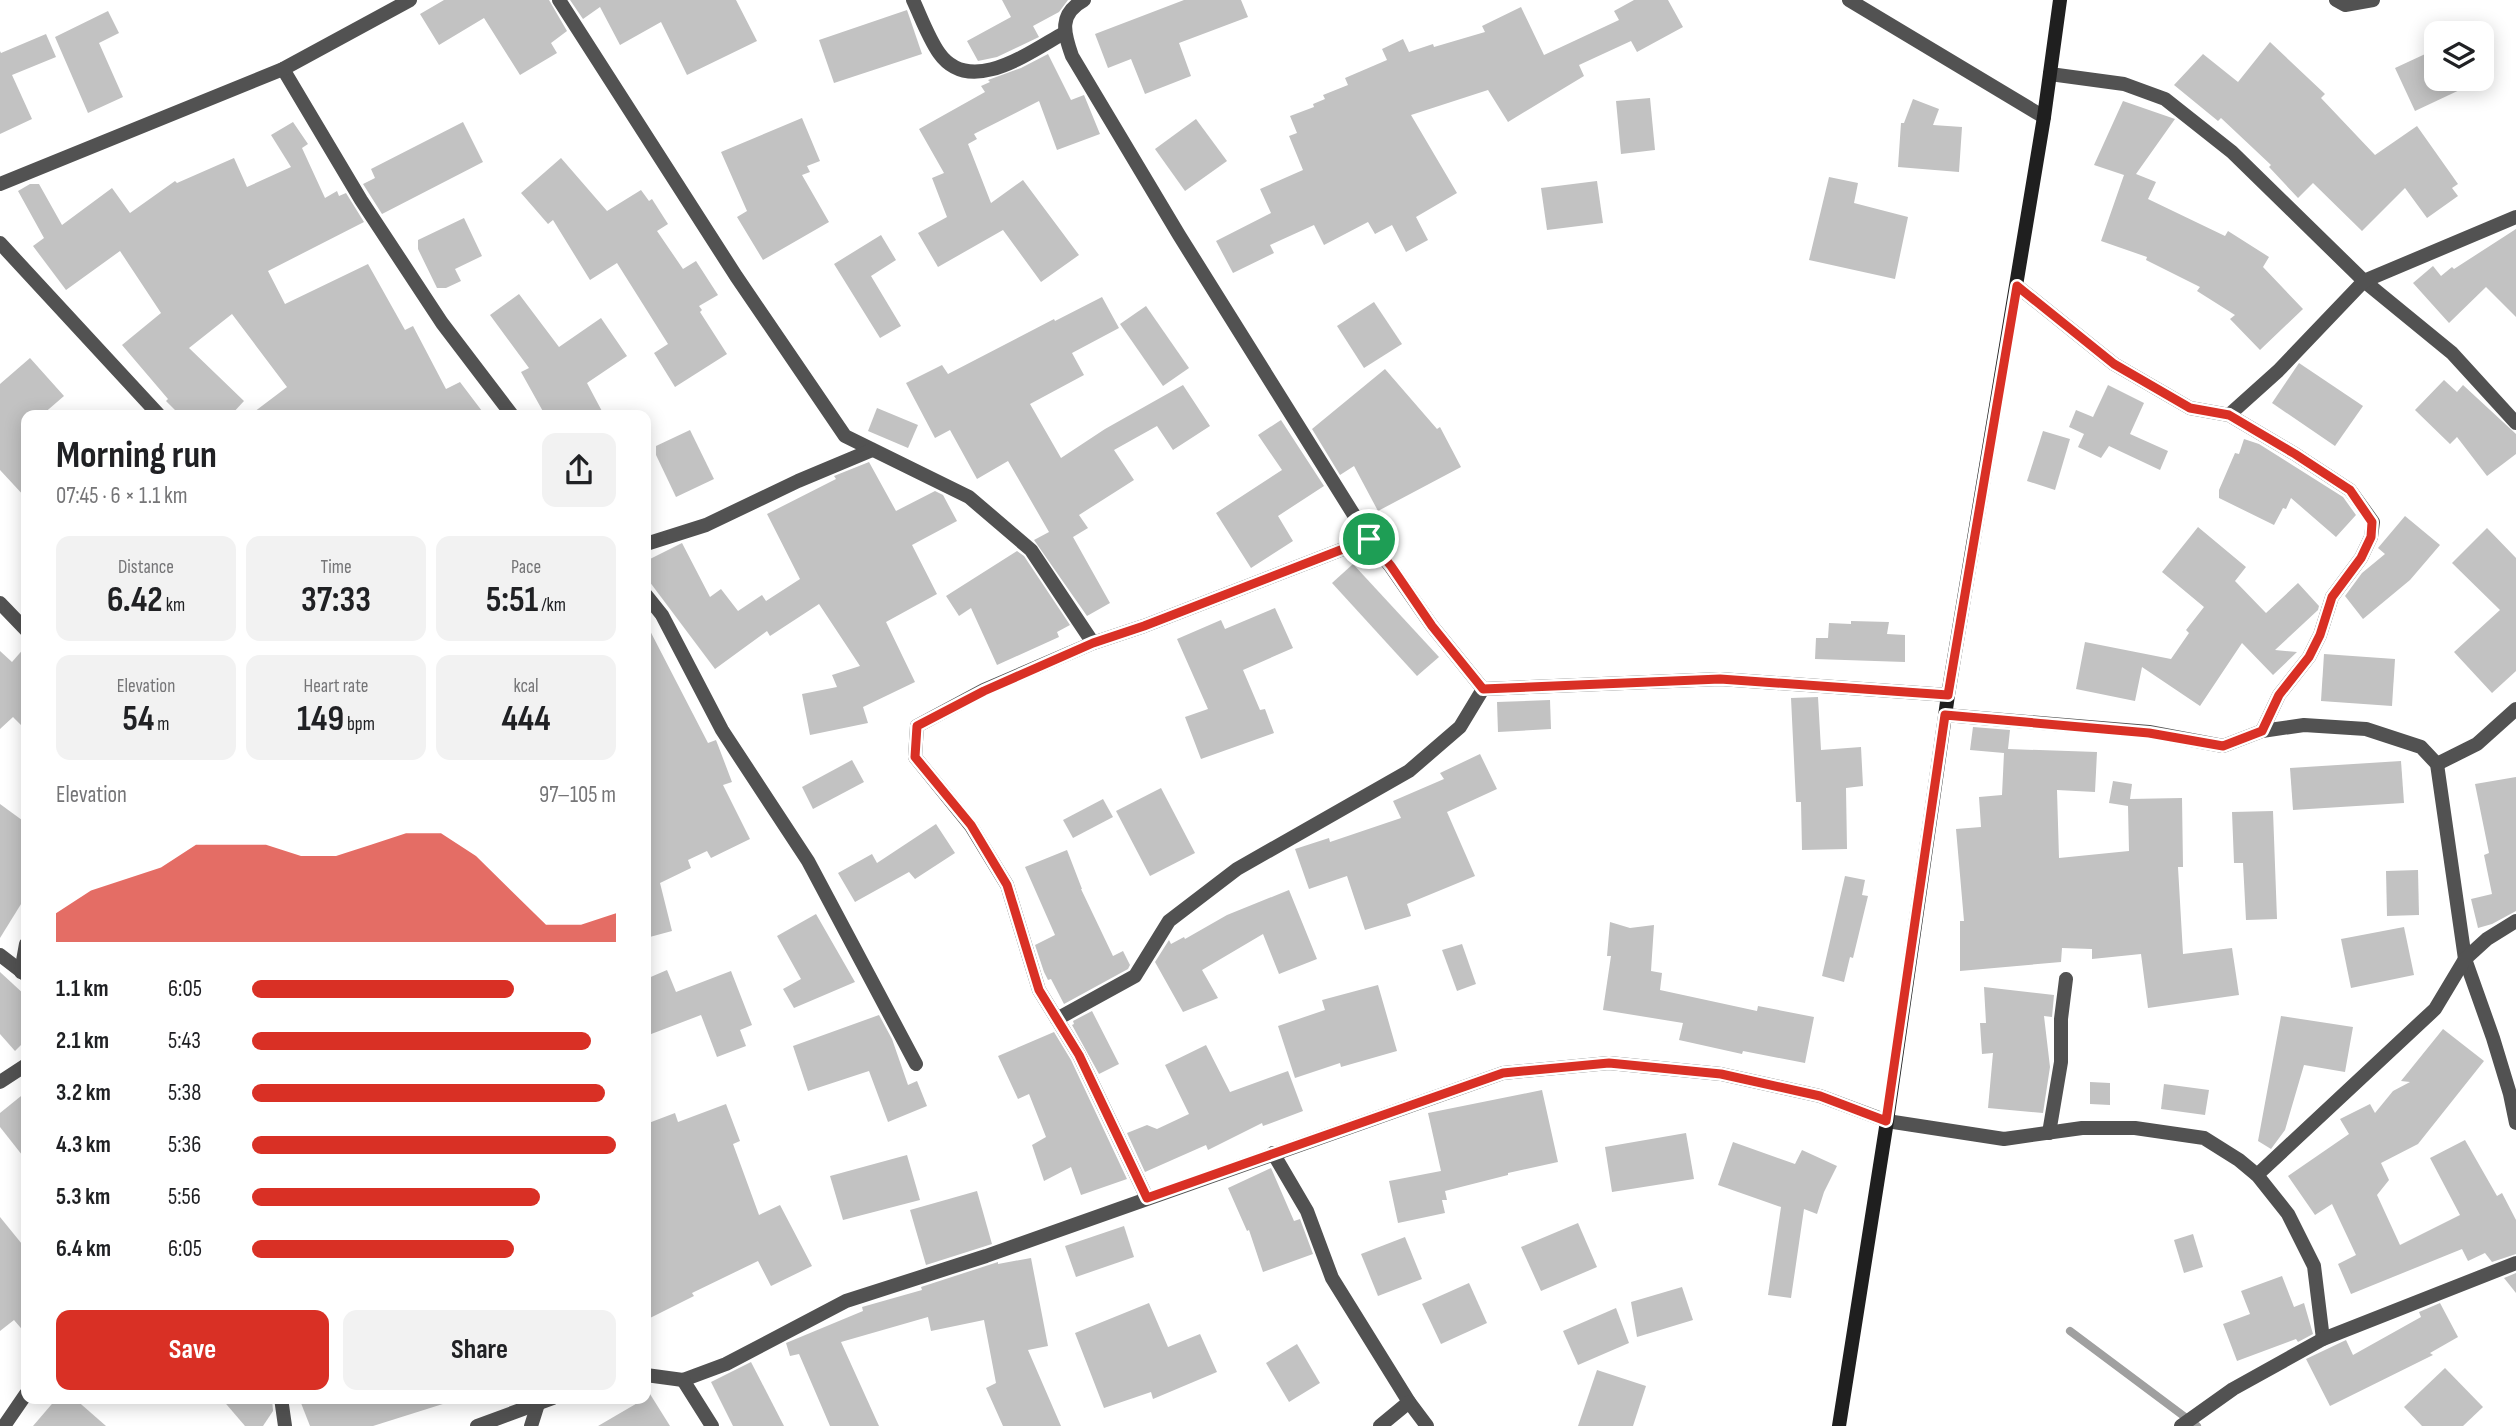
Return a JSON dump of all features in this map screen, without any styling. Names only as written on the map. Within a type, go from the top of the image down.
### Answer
[{"type":"main road","points":[[1839,1426],[1948,695],[2017,286],[2060,0]]},
{"type":"street","points":[[0,184],[283,69],[410,0]]},
{"type":"street","points":[[559,0],[736,276],[845,436],[969,497],[1031,550],[1093,643]]},
{"type":"street","points":[[913,0],[940,55],[960,71],[973,73],[1004,66],[1063,33]]},
{"type":"street","points":[[1084,0],[1075,4],[1066,17],[1063,33],[1072,56],[1369,539],[1432,626],[1483,689]]},
{"type":"street","points":[[1849,0],[2044,117]]},
{"type":"street","points":[[2336,0],[2345,5],[2373,0]]},
{"type":"street","points":[[283,69],[328,148],[442,323],[508,410]]},
{"type":"street","points":[[2050,74],[2124,84],[2165,99],[2232,152],[2364,281],[2452,353],[2516,423]]},
{"type":"street","points":[[2229,415],[2278,371],[2364,281],[2516,217]]},
{"type":"street","points":[[0,243],[154,410]]},
{"type":"street","points":[[2017,286],[2114,364],[2190,408],[2229,415],[2350,490],[2372,522],[2371,537],[2332,597],[2320,635],[2309,657],[2279,695],[2262,731]]},
{"type":"street","points":[[651,542],[706,526],[798,481],[872,450]]},
{"type":"street","points":[[1147,1198],[1079,1055],[1039,990],[1007,885],[971,825],[915,757],[917,726],[984,691],[1093,643],[1369,539]]},
{"type":"street","points":[[651,601],[662,615],[722,730],[808,861],[915,1064]]},
{"type":"street","points":[[0,603],[21,625]]},
{"type":"street","points":[[1483,689],[1720,679],[1948,695]]},
{"type":"street","points":[[1057,1019],[1135,976],[1169,921],[1237,869],[1409,771],[1460,727],[1483,689]]},
{"type":"street","points":[[2437,764],[2477,744],[2516,709]]},
{"type":"street","points":[[1945,715],[2149,733],[2223,746],[2262,731],[2304,725],[2366,729],[2421,747],[2437,764],[2465,959],[2493,1038],[2516,1124]]},
{"type":"street","points":[[2257,1175],[2435,1009],[2465,959],[2487,939],[2516,921]]},
{"type":"street","points":[[0,955],[21,972]]},
{"type":"street","points":[[2049,1133],[2062,1062],[2061,1019],[2066,979]]},
{"type":"street","points":[[651,1375],[683,1380],[726,1364],[846,1301],[986,1256],[1503,1073],[1609,1063],[1721,1074],[1820,1096],[1886,1121],[2004,1139],[2082,1128],[2135,1128],[2204,1138],[2257,1175],[2288,1214],[2315,1266],[2323,1339]]},
{"type":"street","points":[[0,1083],[21,1068]]},
{"type":"street","points":[[1273,1153],[1307,1211],[1332,1278],[1409,1402],[1427,1426]]},
{"type":"street","points":[[2181,1426],[2233,1389],[2323,1339],[2516,1263]]},
{"type":"street","points":[[683,1380],[712,1426]]},
{"type":"street","points":[[4,1426],[21,1401]]},
{"type":"street","points":[[1380,1426],[1409,1402]]},
{"type":"street","points":[[282,1404],[285,1426]]},
{"type":"street","points":[[477,1426],[538,1404]]},
{"type":"street","points":[[531,1426],[538,1404]]},
{"type":"building","points":[[444,0],[549,0],[567,31],[551,43],[557,53],[520,75],[484,18],[439,45],[420,14]]},
{"type":"building","points":[[570,0],[736,0],[757,41],[687,75],[661,22],[620,45],[600,7],[583,19]]},
{"type":"building","points":[[1002,0],[1068,0],[1059,12],[1033,26],[1039,37],[997,57],[978,61],[967,41],[1011,17]]},
{"type":"building","points":[[1184,0],[1241,0],[1248,17],[1179,43],[1191,76],[1145,94],[1131,59],[1108,68],[1095,34]]},
{"type":"building","points":[[1634,0],[1668,0],[1683,27],[1637,52],[1631,41],[1579,65],[1584,76],[1508,122],[1488,90],[1411,115],[1457,193],[1416,217],[1428,240],[1406,252],[1392,225],[1375,234],[1368,222],[1324,245],[1314,225],[1270,245],[1274,253],[1233,273],[1216,241],[1271,213],[1260,189],[1303,170],[1289,136],[1297,133],[1290,116],[1314,107],[1313,104],[1325,99],[1323,95],[1348,85],[1345,78],[1387,60],[1382,49],[1403,39],[1409,52],[1485,32],[1482,26],[1521,7],[1544,55],[1619,20],[1614,11]]},
{"type":"building","points":[[907,10],[922,54],[834,83],[819,40]]},
{"type":"building","points":[[108,11],[119,33],[99,43],[123,97],[88,113],[55,37]]},
{"type":"building","points":[[46,34],[56,57],[12,75],[32,119],[0,134],[0,51],[1,53]]},
{"type":"building","points":[[2270,42],[2325,94],[2321,98],[2375,155],[2417,126],[2458,184],[2452,188],[2458,196],[2427,218],[2405,188],[2362,231],[2313,183],[2298,198],[2269,167],[2271,165],[2221,118],[2218,121],[2174,85],[2203,54],[2238,82]]},
{"type":"building","points":[[1048,54],[1071,100],[1084,95],[1100,134],[1057,150],[1039,101],[974,134],[977,139],[968,144],[991,203],[1023,180],[1079,255],[1041,282],[1003,230],[938,267],[918,233],[947,217],[932,178],[944,173],[919,129],[985,92],[981,86],[990,82],[988,80],[1021,68]]},
{"type":"building","points":[[2424,55],[2424,91],[2458,91],[2415,111],[2395,68]]},
{"type":"building","points":[[1650,98],[1655,150],[1621,154],[1616,101]]},
{"type":"building","points":[[1913,99],[1939,109],[1933,125],[1962,127],[1959,172],[1898,167],[1901,123],[1904,123]]},
{"type":"building","points":[[2123,101],[2175,119],[2136,174],[2156,182],[2148,199],[2225,236],[2228,231],[2269,257],[2263,267],[2303,309],[2260,350],[2230,319],[2235,315],[2197,291],[2200,287],[2146,260],[2147,257],[2101,241],[2124,175],[2094,165]]},
{"type":"building","points":[[802,118],[820,161],[807,166],[810,172],[802,175],[829,222],[763,260],[737,217],[747,211],[721,152]]},
{"type":"building","points":[[1196,119],[1227,161],[1185,191],[1155,149]]},
{"type":"building","points":[[293,122],[308,144],[302,148],[325,198],[337,191],[339,196],[346,193],[364,222],[268,271],[285,304],[368,264],[405,330],[413,326],[446,389],[460,382],[481,410],[257,410],[287,387],[232,314],[189,348],[244,401],[236,410],[175,410],[122,345],[161,313],[120,251],[66,290],[33,246],[44,238],[18,191],[30,184],[39,184],[62,225],[112,188],[130,213],[175,181],[177,183],[234,158],[247,187],[291,167],[271,135]]},
{"type":"building","points":[[463,122],[483,162],[382,214],[363,184],[375,178],[371,169]]},
{"type":"building","points":[[561,158],[607,211],[641,190],[649,201],[652,199],[668,224],[657,231],[683,269],[696,261],[718,295],[699,306],[702,310],[700,312],[727,354],[675,387],[654,353],[668,344],[617,263],[590,280],[553,220],[548,224],[521,193]]},
{"type":"building","points":[[1829,177],[1858,183],[1854,203],[1908,217],[1895,279],[1809,260]]},
{"type":"building","points":[[1597,181],[1603,223],[1547,230],[1541,188]]},
{"type":"building","points":[[464,218],[482,256],[455,269],[461,281],[446,288],[437,288],[418,249],[418,240]]},
{"type":"building","points":[[2516,229],[2516,317],[2486,287],[2449,323],[2413,283],[2433,266],[2441,276]]},
{"type":"building","points":[[881,235],[896,260],[871,276],[901,326],[880,338],[834,264]]},
{"type":"building","points":[[519,294],[559,347],[601,318],[627,356],[587,383],[601,410],[542,410],[521,372],[529,368],[490,315]]},
{"type":"building","points":[[1102,297],[1119,328],[1072,353],[1084,375],[1030,404],[1061,458],[1105,429],[1183,385],[1210,426],[1173,450],[1157,426],[1114,450],[1134,480],[1079,515],[1088,528],[1073,537],[1110,603],[1087,616],[1034,540],[1049,532],[1008,461],[977,479],[950,430],[935,438],[906,383],[942,365],[948,374]]},
{"type":"building","points":[[1374,302],[1402,344],[1364,368],[1337,326]]},
{"type":"building","points":[[1146,306],[1189,368],[1163,386],[1120,324]]},
{"type":"building","points":[[30,358],[64,396],[48,410],[21,410],[21,493],[0,470],[0,384]]},
{"type":"building","points":[[2299,363],[2363,406],[2335,446],[2272,403]]},
{"type":"building","points":[[1385,369],[1437,429],[1440,427],[1461,467],[1378,511],[1354,466],[1340,475],[1312,429]]},
{"type":"building","points":[[2444,380],[2457,392],[2463,385],[2516,434],[2516,454],[2487,476],[2457,437],[2450,444],[2415,410]]},
{"type":"building","points":[[2108,385],[2144,403],[2130,434],[2168,451],[2160,470],[2109,446],[2101,458],[2078,447],[2084,434],[2069,427],[2076,410],[2093,417]]},
{"type":"building","points":[[877,408],[918,425],[908,448],[868,431]]},
{"type":"building","points":[[1281,420],[1324,486],[1278,516],[1293,541],[1251,568],[1216,513],[1282,470],[1258,435]]},
{"type":"building","points":[[690,430],[714,479],[676,497],[656,455],[656,446]]},
{"type":"building","points":[[2043,431],[2070,439],[2055,490],[2027,481]]},
{"type":"building","points":[[2244,439],[2259,444],[2343,497],[2356,515],[2336,537],[2291,498],[2274,525],[2219,498],[2219,490],[2235,453],[2239,454]]},
{"type":"building","points":[[869,462],[896,511],[935,491],[943,495],[957,521],[912,545],[937,594],[886,622],[915,682],[863,707],[868,723],[810,735],[802,694],[837,687],[832,675],[860,666],[819,604],[770,636],[767,631],[715,669],[651,584],[651,558],[682,543],[710,597],[721,589],[738,611],[762,595],[766,601],[800,579],[767,514],[836,479],[834,476]]},
{"type":"building","points":[[2405,516],[2440,545],[2410,580],[2363,619],[2345,596],[2362,573],[2385,554],[2378,548]]},
{"type":"building","points":[[2198,527],[2246,567],[2235,581],[2266,613],[2298,583],[2319,606],[2318,610],[2275,650],[2297,652],[2273,675],[2242,643],[2200,706],[2142,667],[2135,701],[2076,689],[2085,642],[2171,659],[2189,633],[2186,630],[2204,607],[2162,572]]},
{"type":"building","points":[[2487,528],[2516,558],[2516,671],[2492,693],[2454,652],[2500,610],[2452,563]]},
{"type":"building","points":[[1017,551],[1024,556],[1070,625],[1057,632],[1059,637],[997,665],[971,608],[959,616],[946,596]]},
{"type":"building","points":[[1353,564],[1439,657],[1417,676],[1332,583]]},
{"type":"building","points":[[1275,608],[1293,648],[1243,670],[1260,710],[1265,709],[1274,733],[1201,759],[1185,717],[1208,709],[1177,639],[1221,620],[1225,629]]},
{"type":"building","points":[[1851,621],[1889,622],[1887,634],[1905,635],[1905,662],[1815,659],[1816,638],[1828,638],[1829,623],[1851,624]]},
{"type":"building","points":[[651,633],[708,743],[716,740],[732,782],[723,785],[750,839],[711,858],[707,851],[688,860],[691,868],[660,883],[672,931],[651,937]]},
{"type":"building","points":[[0,651],[12,662],[21,652],[21,725],[13,717],[0,729]]},
{"type":"building","points":[[2324,654],[2395,659],[2392,706],[2321,701]]},
{"type":"building","points":[[1818,697],[1821,750],[1861,747],[1863,786],[1846,788],[1847,849],[1802,850],[1801,802],[1796,802],[1791,698]]},
{"type":"building","points":[[1550,700],[1551,729],[1498,732],[1497,702]]},
{"type":"building","points":[[1973,727],[2010,730],[2008,749],[2097,752],[2095,792],[2057,790],[2059,858],[2129,851],[2128,806],[2109,803],[2113,781],[2132,784],[2130,799],[2182,798],[2183,867],[2178,867],[2183,954],[2232,948],[2239,995],[2148,1008],[2141,954],[2092,959],[2092,949],[2062,948],[2061,962],[1960,971],[1960,921],[1964,921],[1956,829],[1981,827],[1979,797],[2002,795],[2004,753],[1970,750]]},
{"type":"building","points":[[1480,754],[1497,789],[1447,812],[1475,876],[1407,904],[1411,916],[1365,930],[1347,876],[1309,889],[1295,849],[1329,838],[1330,842],[1401,818],[1393,801],[1444,779],[1440,773]]},
{"type":"building","points":[[852,760],[864,782],[813,809],[802,787]]},
{"type":"building","points":[[2401,761],[2404,803],[2293,810],[2290,768]]},
{"type":"building","points":[[2516,777],[2516,911],[2478,928],[2471,899],[2492,894],[2484,855],[2489,853],[2475,784]]},
{"type":"building","points":[[1161,788],[1195,853],[1150,876],[1116,811]]},
{"type":"building","points":[[1103,799],[1113,817],[1073,838],[1063,820]]},
{"type":"building","points":[[0,804],[21,819],[21,904],[0,938]]},
{"type":"building","points":[[2273,811],[2277,919],[2246,920],[2243,863],[2234,863],[2232,812]]},
{"type":"building","points":[[936,824],[955,853],[915,879],[909,872],[855,902],[838,873],[872,854],[877,863]]},
{"type":"building","points":[[1067,850],[1081,889],[1113,956],[1123,951],[1130,965],[1128,969],[1064,1004],[1051,979],[1048,980],[1044,972],[1035,945],[1055,935],[1025,867]]},
{"type":"building","points":[[2418,870],[2419,915],[2387,916],[2386,871]]},
{"type":"building","points":[[1845,876],[1865,880],[1862,895],[1868,896],[1853,958],[1850,957],[1844,982],[1822,976]]},
{"type":"building","points":[[1289,890],[1317,959],[1279,974],[1263,934],[1202,970],[1218,998],[1183,1012],[1155,962],[1169,940],[1171,944],[1184,937],[1185,939],[1227,915]]},
{"type":"building","points":[[816,914],[855,982],[794,1008],[783,989],[801,979],[777,936]]},
{"type":"building","points":[[1610,922],[1630,928],[1654,925],[1651,971],[1662,973],[1660,990],[1757,1011],[1758,1006],[1814,1017],[1805,1063],[1743,1051],[1742,1054],[1679,1040],[1683,1023],[1603,1010],[1611,956],[1607,956]]},
{"type":"building","points":[[2404,927],[2414,975],[2351,988],[2341,939]]},
{"type":"building","points":[[1462,944],[1476,984],[1457,991],[1442,950]]},
{"type":"building","points":[[667,970],[676,992],[731,971],[752,1025],[740,1030],[746,1046],[717,1057],[701,1015],[651,1034],[651,977]]},
{"type":"building","points":[[0,972],[21,991],[21,1045],[15,1051],[0,1034]]},
{"type":"building","points":[[1378,985],[1397,1051],[1341,1067],[1340,1063],[1295,1078],[1278,1026],[1325,1010],[1322,1000]]},
{"type":"building","points":[[1984,987],[2054,995],[2052,1017],[2044,1016],[2050,1067],[2043,1113],[1988,1108],[1993,1053],[1982,1054],[1980,1023],[1986,1023]]},
{"type":"building","points":[[1092,1011],[1119,1064],[1099,1074],[1072,1025],[1073,1021]]},
{"type":"building","points":[[879,1015],[892,1039],[908,1085],[917,1081],[927,1106],[888,1122],[869,1071],[808,1091],[793,1046]]},
{"type":"building","points":[[2281,1016],[2353,1027],[2345,1072],[2304,1065],[2285,1130],[2271,1149],[2258,1141]]},
{"type":"building","points":[[2443,1029],[2484,1061],[2418,1144],[2381,1163],[2389,1180],[2377,1195],[2400,1245],[2460,1215],[2430,1158],[2465,1140],[2497,1196],[2502,1193],[2516,1220],[2516,1254],[2492,1262],[2485,1253],[2468,1261],[2462,1249],[2351,1294],[2338,1264],[2356,1255],[2332,1204],[2315,1215],[2288,1176],[2349,1134],[2340,1119],[2370,1104],[2375,1113],[2393,1091],[2410,1082],[2401,1081]]},
{"type":"building","points":[[1054,1032],[1071,1060],[1127,1179],[1081,1195],[1071,1167],[1044,1181],[1032,1145],[1046,1137],[1029,1094],[1018,1099],[998,1056]]},
{"type":"building","points":[[1206,1045],[1230,1092],[1288,1071],[1303,1111],[1263,1126],[1262,1123],[1208,1150],[1206,1145],[1145,1172],[1127,1133],[1147,1125],[1157,1129],[1189,1114],[1165,1065]]},
{"type":"building","points":[[2090,1082],[2110,1083],[2110,1105],[2090,1104]]},
{"type":"building","points":[[2164,1084],[2209,1090],[2205,1115],[2161,1109]]},
{"type":"building","points":[[1542,1090],[1558,1162],[1445,1191],[1447,1200],[1442,1200],[1445,1213],[1398,1223],[1389,1181],[1441,1171],[1428,1113]]},
{"type":"building","points":[[21,1096],[21,1154],[0,1127],[0,1113]]},
{"type":"building","points":[[726,1104],[740,1141],[733,1144],[759,1215],[780,1205],[812,1266],[771,1286],[758,1261],[692,1293],[694,1296],[651,1318],[651,1122],[675,1113],[678,1122]]},
{"type":"building","points":[[1686,1133],[1694,1179],[1612,1192],[1605,1147]]},
{"type":"building","points":[[1733,1142],[1795,1164],[1802,1150],[1837,1166],[1817,1214],[1804,1209],[1791,1298],[1768,1295],[1781,1207],[1718,1185]]},
{"type":"building","points":[[907,1155],[920,1200],[843,1220],[830,1176]]},
{"type":"building","points":[[1271,1168],[1294,1221],[1300,1219],[1313,1254],[1263,1272],[1249,1230],[1247,1231],[1228,1188]]},
{"type":"building","points":[[977,1191],[992,1244],[926,1265],[910,1210]]},
{"type":"building","points":[[0,1217],[21,1243],[21,1328],[14,1320],[0,1331]]},
{"type":"building","points":[[1578,1223],[1597,1267],[1541,1291],[1521,1247]]},
{"type":"building","points":[[1124,1226],[1134,1257],[1076,1277],[1065,1246]]},
{"type":"building","points":[[2193,1234],[2203,1267],[2184,1273],[2174,1240]]},
{"type":"building","points":[[1405,1237],[1422,1279],[1378,1296],[1361,1254]]},
{"type":"building","points":[[1031,1258],[1048,1346],[1028,1350],[1061,1426],[1003,1426],[986,1388],[996,1383],[984,1320],[931,1331],[928,1317],[841,1342],[879,1426],[830,1426],[799,1354],[790,1356],[786,1343],[863,1311],[862,1307],[922,1290],[921,1287],[998,1262]]},
{"type":"building","points":[[2516,1273],[2516,1293],[2504,1278]]},
{"type":"building","points":[[2282,1276],[2294,1307],[2304,1303],[2313,1334],[2298,1342],[2296,1339],[2237,1361],[2223,1324],[2250,1314],[2241,1291]]},
{"type":"building","points":[[1469,1283],[1487,1323],[1441,1344],[1422,1304]]},
{"type":"building","points":[[1682,1287],[1693,1320],[1637,1337],[1631,1302]]},
{"type":"building","points":[[1149,1303],[1168,1347],[1200,1334],[1217,1372],[1153,1399],[1151,1392],[1104,1408],[1075,1333]]},
{"type":"building","points":[[2440,1303],[2458,1337],[2430,1353],[2433,1355],[2330,1406],[2306,1359],[2346,1340],[2353,1355],[2421,1317],[2419,1312]]},
{"type":"building","points":[[1616,1308],[1629,1343],[1578,1365],[1563,1331]]},
{"type":"building","points":[[1297,1344],[1320,1383],[1289,1402],[1266,1363]]},
{"type":"building","points":[[751,1362],[784,1426],[733,1426],[711,1382]]},
{"type":"building","points":[[2445,1368],[2483,1407],[2463,1426],[2422,1426],[2404,1407]]},
{"type":"building","points":[[1597,1370],[1646,1386],[1633,1426],[1578,1426]]},
{"type":"building","points":[[651,1396],[670,1426],[598,1426],[636,1404],[651,1404]]},
{"type":"building","points":[[52,1404],[81,1404],[106,1426],[33,1426]]},
{"type":"building","points":[[226,1404],[272,1404],[273,1411],[263,1426],[245,1426]]},
{"type":"building","points":[[301,1404],[443,1404],[373,1426],[310,1426]]},
{"type":"waterway","points":[[2070,1331],[2197,1426]]},
{"type":"route","points":[[2017,286],[2114,364],[2190,408],[2229,415],[2350,490],[2372,522],[2371,537],[2361,558],[2332,597],[2320,635],[2309,657],[2279,695],[2262,731],[2223,746],[2149,733],[1945,715],[1886,1121],[1820,1096],[1721,1074],[1609,1063],[1503,1073],[1147,1198],[1079,1055],[1039,990],[1007,885],[971,825],[915,757],[917,726],[984,691],[1093,643],[1369,539],[1432,626],[1483,689],[1720,679],[1948,695],[2017,286]]}]
